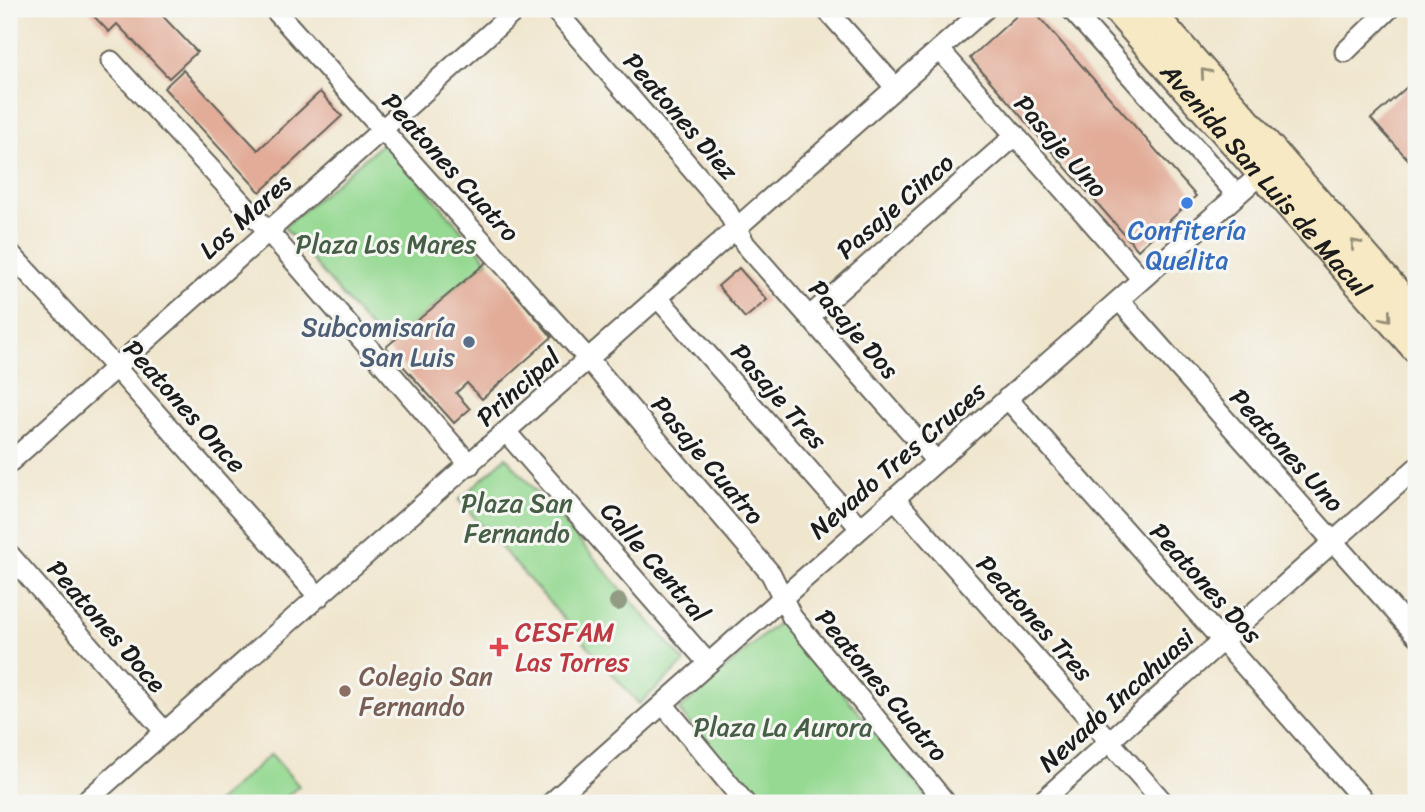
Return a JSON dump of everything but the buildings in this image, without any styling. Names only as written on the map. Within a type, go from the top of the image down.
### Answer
[{"type":"street","name":"Peatones Cuatro","points":[[274,9],[589,360]]},
{"type":"street","name":"Los Mares","points":[[9,463],[517,9]]},
{"type":"street","name":"Peatones Diez","points":[[554,9],[726,209],[737,229]]},
{"type":"street","points":[[826,9],[896,88]]},
{"type":"street","name":"Principal","points":[[84,803],[985,9]]},
{"type":"street","points":[[1071,9],[1237,195]]},
{"type":"street","name":"Avenida San Luis de Macul","points":[[1115,9],[1416,313]]},
{"type":"street","name":"Avenida San Luis de Macul","points":[[1149,9],[1416,350]]},
{"type":"street","points":[[1345,51],[1389,9]]},
{"type":"street","name":"Pasaje Uno","points":[[939,49],[1143,279]]},
{"type":"street","points":[[111,61],[268,232],[470,465]]},
{"type":"street","name":"Pasaje Cinco","points":[[809,317],[1016,135]]},
{"type":"street","name":"Nevado Tres Cruces","points":[[551,803],[1271,165]]},
{"type":"street","name":"Pasaje Dos","points":[[737,229],[745,244],[936,461]]},
{"type":"street","name":"Peatones Once","points":[[9,253],[116,368],[319,597]]},
{"type":"street","name":"Pasaje Tres","points":[[658,298],[860,528]]},
{"type":"street","name":"Peatones Uno","points":[[1119,300],[1416,635]]},
{"type":"street","name":"Pasaje Cuatro","points":[[589,360],[771,574],[782,597]]},
{"type":"street","name":"Peatones Dos","points":[[1007,398],[1366,803]]},
{"type":"street","name":"Calle Central","points":[[507,433],[708,663]]},
{"type":"street","name":"Nevado Incahuasi","points":[[1040,803],[1416,468]]},
{"type":"street","name":"Peatones Tres","points":[[894,498],[1164,803]]},
{"type":"street","name":"Peatones Doce","points":[[9,554],[165,732]]},
{"type":"street","name":"Peatones Cuatro","points":[[782,597],[792,618],[946,803]]},
{"type":"street","points":[[663,704],[745,803]]},
{"type":"green space","name":"Plaza Los Mares","points":[[385,141],[488,261],[386,347],[284,227]]},
{"type":"green space","name":"Plaza San Fernando","points":[[506,457],[685,662],[639,704],[459,500]]},
{"type":"green space","name":"Plaza La Aurora","points":[[783,618],[931,803],[756,803],[679,710]]},
{"type":"green space","points":[[271,754],[299,786],[279,803],[216,803]]},
{"type":"place","name":"Confitería Quelita","points":[[1187,203]]},
{"type":"place","name":"Subcomisaría San Luis","points":[[469,342]]},
{"type":"place","name":"CESFAM Las Torres","points":[[499,647]]},
{"type":"place","name":"Colegio San Fernando","points":[[345,691]]}]
